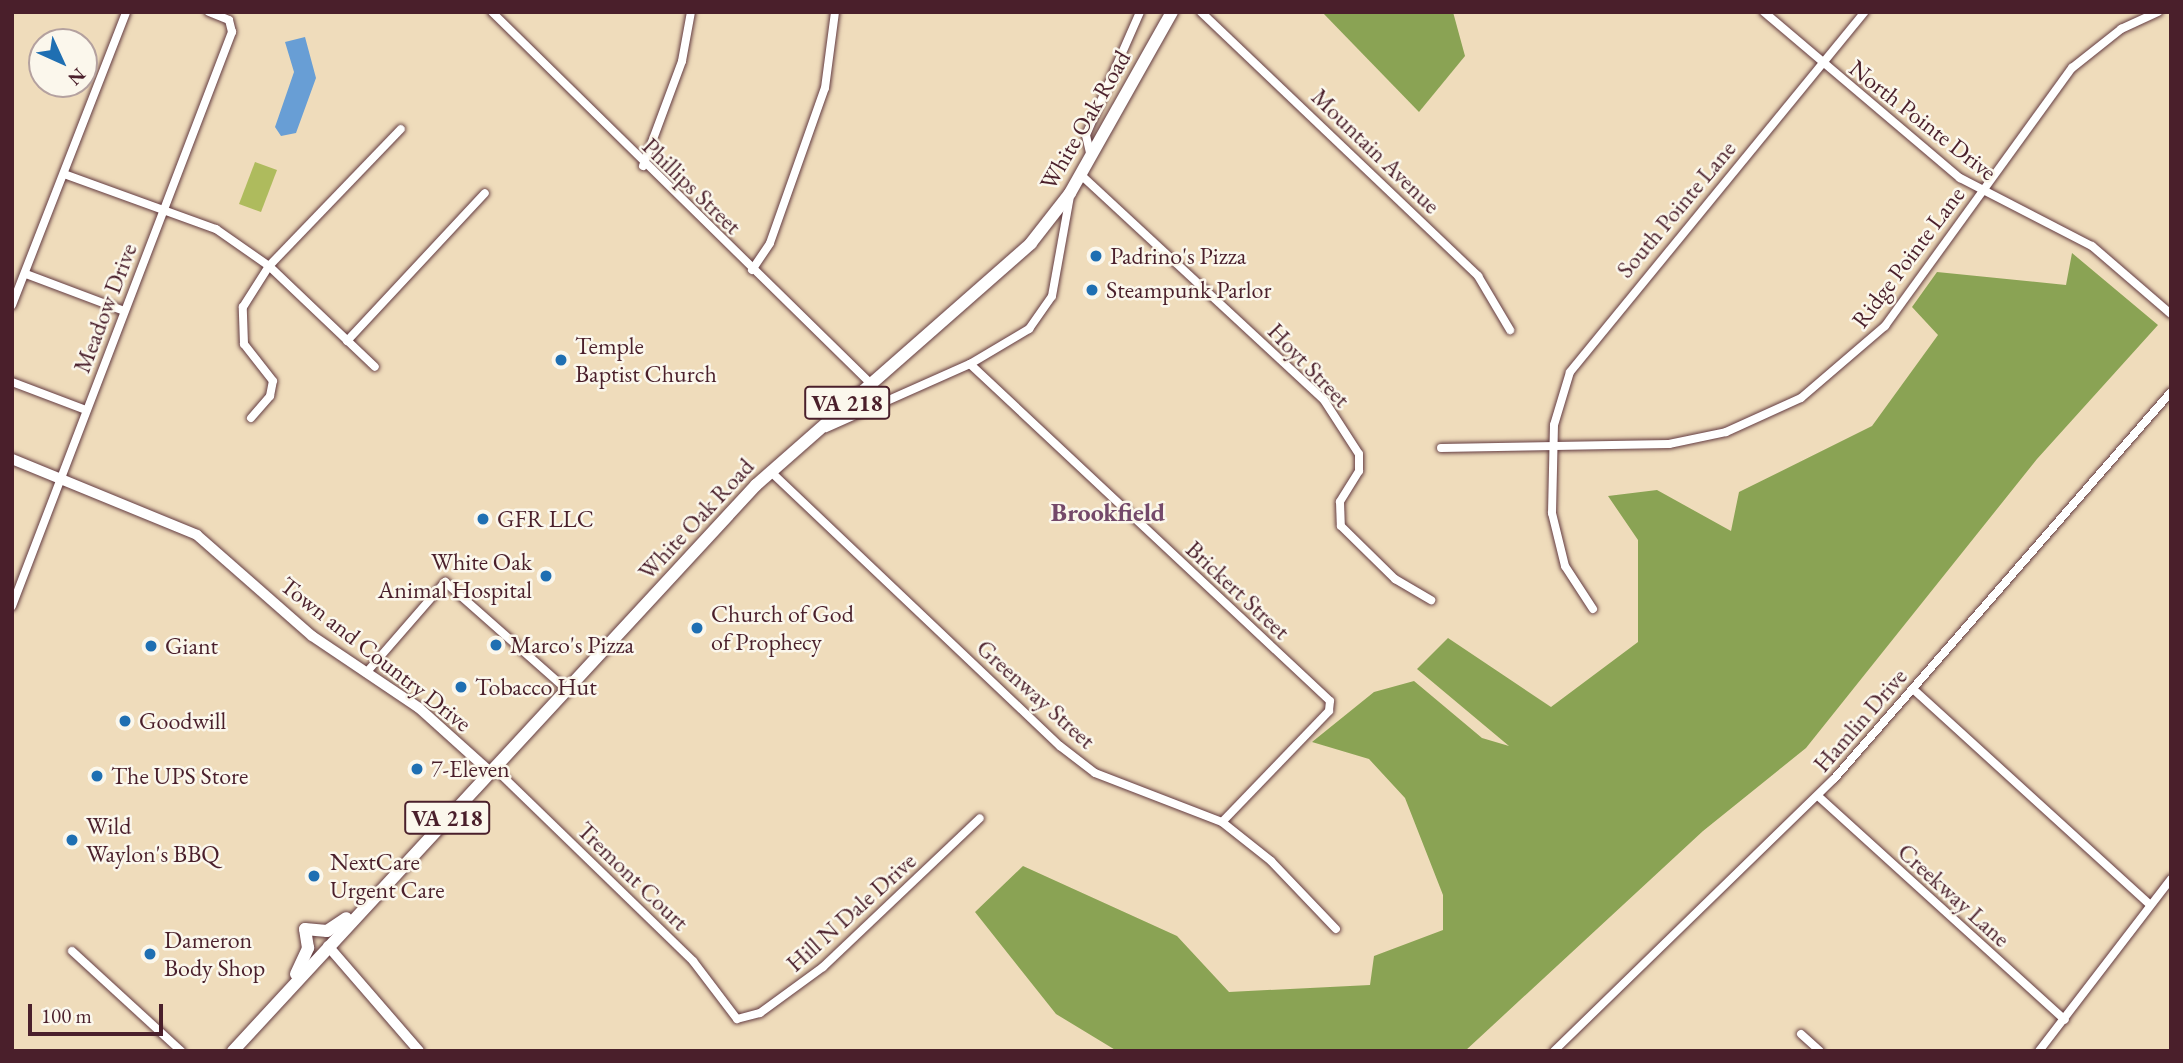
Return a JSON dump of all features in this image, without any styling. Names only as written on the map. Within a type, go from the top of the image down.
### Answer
[{"type":"main road","name":"White Oak Road","points":[[233,1051],[770,471],[1016,259],[1070,193],[1172,12]]},
{"type":"main road","points":[[286,992],[306,954],[305,929],[327,931],[375,896]]},
{"type":"street","points":[[12,305],[126,12]]},
{"type":"street","name":"Meadow Drive","points":[[12,606],[232,25],[209,12]]},
{"type":"street","name":"Phillips Street","points":[[492,12],[643,166],[870,383]]},
{"type":"street","points":[[643,166],[682,61],[691,12]]},
{"type":"street","points":[[752,270],[770,243],[825,88],[835,12]]},
{"type":"street","points":[[1091,158],[1086,135],[1140,12]]},
{"type":"street","name":"Mountain Avenue","points":[[1201,12],[1478,276],[1510,330]]},
{"type":"street","name":"North Pointe Drive","points":[[1764,12],[1821,63],[1981,192],[2092,246],[2171,314]]},
{"type":"street","name":"South Pointe Lane","points":[[1593,609],[1574,584],[1555,532],[1552,447],[1558,404],[1578,358],[1865,12]]},
{"type":"street","name":"Ridge Pointe Lane","points":[[1441,448],[1552,447],[1698,439],[1801,398],[1885,326],[1981,192],[2087,54],[2158,12]]},
{"type":"street","points":[[251,418],[270,396],[273,381],[244,344],[240,316],[269,266],[401,129]]},
{"type":"street","points":[[64,174],[216,229],[269,266],[375,367]]},
{"type":"street","name":"Hoyt Street","points":[[1081,175],[1324,400],[1359,454],[1359,471],[1340,502],[1341,526],[1395,579],[1431,600]]},
{"type":"street","points":[[347,341],[485,193]]},
{"type":"street","points":[[794,448],[970,364],[1020,336],[1046,310],[1070,193]]},
{"type":"street","points":[[26,274],[124,311]]},
{"type":"street","name":"Brickert Street","points":[[970,364],[1330,701],[1329,711],[1222,822]]},
{"type":"street","points":[[12,382],[86,410]]},
{"type":"street","name":"Hamlin Drive","points":[[1554,1051],[1818,796],[2171,392]]},
{"type":"street","name":"Town and Country Drive","points":[[12,459],[197,535],[312,636],[431,718],[492,770]]},
{"type":"street","name":"Greenway Street","points":[[770,471],[1060,746],[1096,773],[1222,822],[1271,861],[1336,929]]},
{"type":"street","points":[[366,673],[445,582],[566,689]]},
{"type":"street","points":[[1913,689],[2149,904]]},
{"type":"street","name":"Tremont Court","points":[[492,770],[693,961],[737,1018]]},
{"type":"street","name":"Creekway Lane","points":[[1818,796],[2065,1020]]},
{"type":"street","name":"Hill N Dale Drive","points":[[737,1018],[760,1013],[823,967],[980,818]]},
{"type":"street","points":[[2039,1051],[2065,1020],[2149,904],[2171,879]]},
{"type":"street","points":[[328,946],[419,1051]]},
{"type":"street","points":[[72,951],[181,1051]]},
{"type":"street","points":[[1801,1034],[1820,1051]]},
{"type":"green space","points":[[1322,12],[1453,12],[1465,56],[1419,112]]},
{"type":"green space","points":[[255,162],[277,170],[261,212],[239,204]]},
{"type":"green space","points":[[2072,253],[2158,325],[2037,459],[1806,748],[1703,831],[1465,1051],[1117,1051],[1056,1014],[975,912],[1023,866],[1177,936],[1229,992],[1370,985],[1374,956],[1443,930],[1443,895],[1405,798],[1369,759],[1312,742],[1374,692],[1414,681],[1482,738],[1509,746],[1417,669],[1448,638],[1551,707],[1638,642],[1638,540],[1608,496],[1657,490],[1731,531],[1739,492],[1872,426],[1938,335],[1912,307],[1937,272],[2066,285]]},
{"type":"water","points":[[305,37],[316,78],[296,133],[281,136],[275,127],[294,72],[285,42]]},
{"type":"place","name":"Padrino's Pizza","points":[[1096,256]]},
{"type":"place","name":"Steampunk Parlor","points":[[1092,290]]},
{"type":"place","name":"Temple Baptist Church","points":[[561,360]]},
{"type":"place","name":"GFR LLC","points":[[483,519]]},
{"type":"place","name":"White Oak Animal Hospital","points":[[546,576]]},
{"type":"place","name":"Church of God of Prophecy","points":[[697,628]]},
{"type":"place","name":"Marco's Pizza","points":[[496,645]]},
{"type":"place","name":"Giant","points":[[151,646]]},
{"type":"place","name":"Tobacco Hut","points":[[461,687]]},
{"type":"place","name":"Goodwill","points":[[125,721]]},
{"type":"place","name":"7-Eleven","points":[[417,769]]},
{"type":"place","name":"The UPS Store","points":[[97,776]]},
{"type":"place","name":"Wild Waylon's BBQ","points":[[72,840]]},
{"type":"place","name":"NextCare Urgent Care","points":[[314,876]]},
{"type":"place","name":"Dameron Body Shop","points":[[150,954]]},
{"type":"district","name":"Brookfield","points":[[1108,513]]}]
